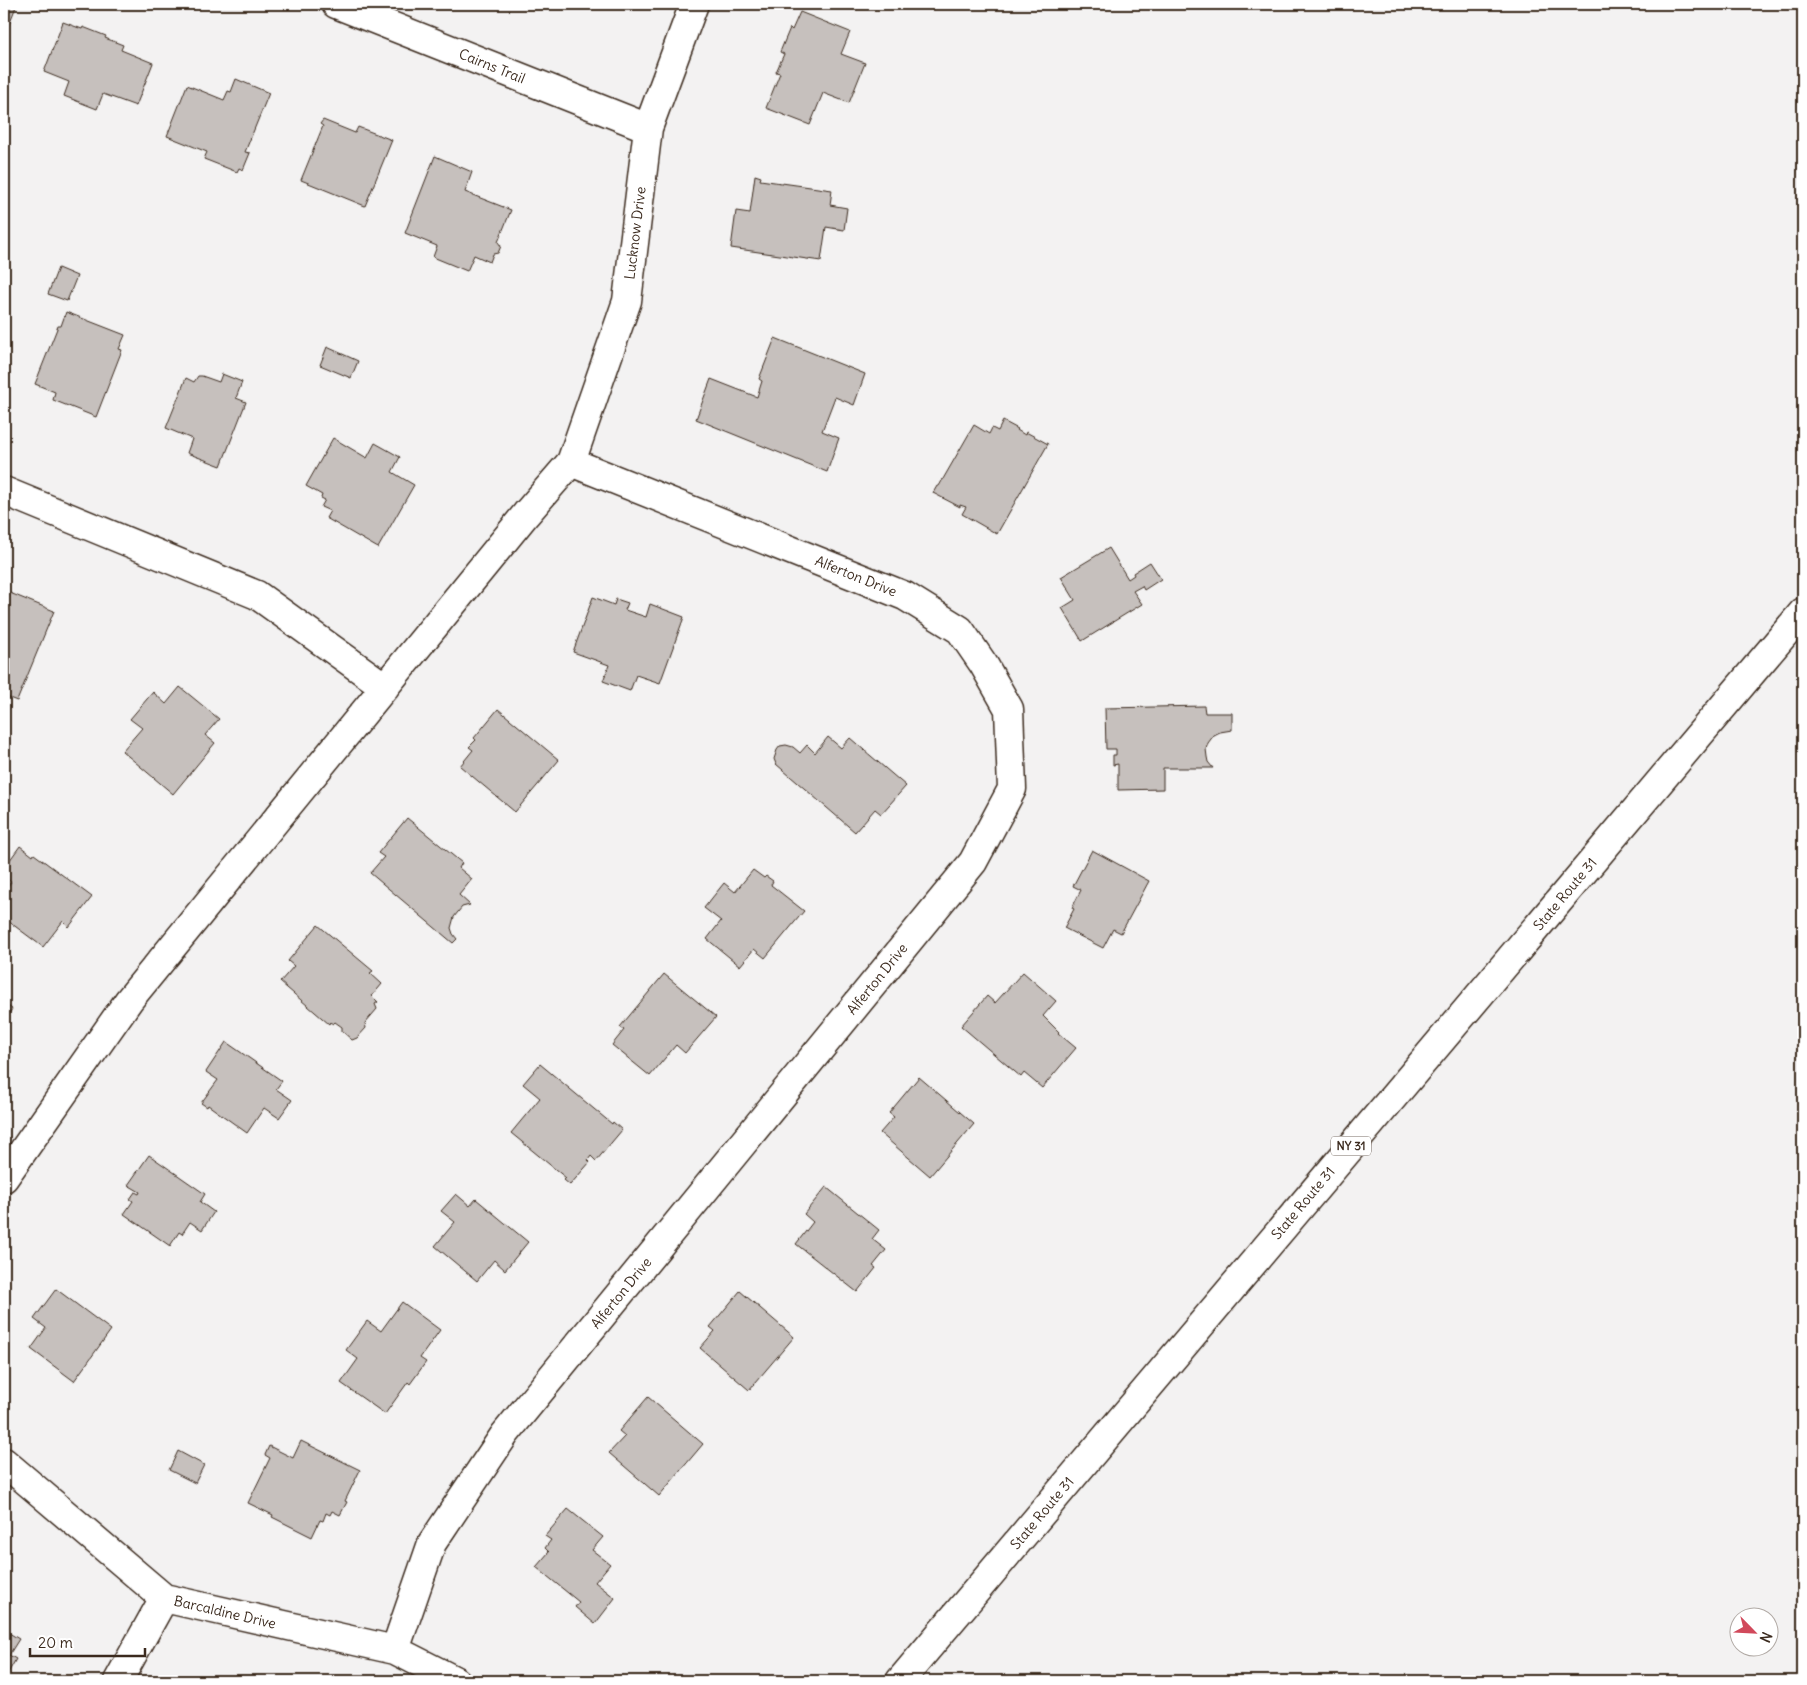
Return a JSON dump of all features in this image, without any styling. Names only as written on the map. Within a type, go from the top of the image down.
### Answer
[{"type":"main road","name":"Cairns Trail","points":[[336,4],[648,128]]},
{"type":"main road","name":"Lucknow Drive","points":[[571,462],[627,301],[648,128],[694,4]]},
{"type":"main road","points":[[4,1178],[128,1000],[526,514],[571,462]]},
{"type":"main road","name":"Alferton Drive","points":[[394,1650],[432,1543],[505,1434],[973,862],[1012,789],[1009,709],[984,665],[960,630],[905,596],[571,462]]},
{"type":"main road","points":[[4,491],[257,595],[385,687]]},
{"type":"main road","name":"State Route 31","points":[[900,1681],[1803,612]]},
{"type":"main road","name":"Barcaldine Drive","points":[[4,1462],[164,1598],[394,1650],[456,1681]]},
{"type":"main road","points":[[118,1681],[164,1598]]},
{"type":"building","points":[[4,4],[17,4],[4,37]]},
{"type":"building","points":[[800,12],[850,32],[841,54],[865,63],[849,103],[823,93],[810,125],[766,108],[780,73],[776,72],[784,54],[780,52],[790,28],[792,30]]},
{"type":"building","points":[[63,22],[106,36],[105,38],[123,45],[121,50],[153,63],[136,106],[103,94],[97,109],[64,96],[69,82],[44,72]]},
{"type":"building","points":[[236,79],[269,93],[245,152],[250,153],[243,170],[239,168],[237,172],[204,159],[207,152],[167,136],[187,85],[224,100],[228,91],[231,92]]},
{"type":"building","points":[[323,120],[355,133],[358,127],[392,140],[365,206],[301,180],[323,126],[320,124]]},
{"type":"building","points":[[435,156],[472,172],[465,192],[511,210],[498,242],[501,246],[498,253],[493,254],[490,262],[474,255],[467,271],[433,257],[437,246],[405,233]]},
{"type":"building","points":[[755,175],[761,177],[760,180],[832,190],[830,205],[847,208],[844,230],[826,227],[821,261],[731,248],[736,211],[750,213]]},
{"type":"building","points":[[58,268],[77,276],[67,301],[48,294]]},
{"type":"building","points":[[66,312],[125,335],[119,349],[122,350],[96,417],[53,400],[55,392],[35,384],[58,326],[61,326]]},
{"type":"building","points":[[775,338],[865,374],[854,405],[835,397],[822,431],[839,438],[827,472],[696,419],[711,379],[757,397],[762,381],[759,379]]},
{"type":"building","points":[[327,347],[358,361],[351,378],[320,365]]},
{"type":"building","points":[[222,374],[242,382],[236,398],[246,402],[221,466],[187,453],[192,439],[166,428],[186,378],[194,382],[198,376],[202,376],[219,382]]},
{"type":"building","points":[[1003,421],[1025,435],[1026,432],[1048,444],[997,534],[962,514],[966,507],[960,505],[960,507],[933,493],[937,486],[939,486],[974,425],[989,434],[992,428],[998,431]]},
{"type":"building","points":[[333,438],[367,458],[375,443],[400,457],[392,472],[414,485],[378,548],[326,518],[330,511],[321,507],[325,500],[321,498],[322,495],[306,486]]},
{"type":"building","points":[[1109,548],[1128,579],[1134,575],[1133,573],[1150,562],[1161,579],[1144,590],[1142,586],[1133,591],[1142,604],[1082,641],[1062,608],[1075,600],[1061,577]]},
{"type":"building","points":[[10,593],[54,611],[17,701],[4,696],[4,598],[8,600]]},
{"type":"building","points":[[593,597],[614,605],[616,599],[628,603],[625,610],[646,617],[650,604],[684,617],[660,683],[636,675],[630,691],[603,681],[609,665],[573,652]]},
{"type":"building","points":[[180,687],[219,719],[205,735],[215,743],[173,794],[122,751],[142,728],[130,719],[153,692],[166,704]]},
{"type":"building","points":[[1204,706],[1205,713],[1232,713],[1232,730],[1214,735],[1208,743],[1206,749],[1208,762],[1213,768],[1163,768],[1163,789],[1118,790],[1118,764],[1113,765],[1113,755],[1116,755],[1116,749],[1106,749],[1105,708]]},
{"type":"building","points":[[498,709],[559,760],[515,812],[460,766],[473,750],[469,747],[476,740],[474,738]]},
{"type":"building","points":[[828,737],[841,748],[850,738],[906,786],[881,814],[875,809],[855,832],[776,764],[774,759],[780,746],[786,745],[793,747],[800,753],[807,745],[815,753]]},
{"type":"building","points":[[407,818],[462,863],[459,868],[472,879],[459,895],[470,905],[462,907],[454,917],[451,928],[457,939],[453,943],[370,873],[384,857],[378,853]]},
{"type":"building","points":[[20,846],[33,856],[34,854],[92,897],[69,927],[63,921],[43,947],[4,918],[4,891],[11,882],[4,876],[4,868]]},
{"type":"building","points":[[1092,850],[1149,881],[1121,933],[1113,929],[1103,948],[1064,928],[1081,890],[1073,886]]},
{"type":"building","points":[[753,870],[764,878],[766,876],[773,881],[771,885],[804,911],[765,958],[754,949],[740,966],[707,939],[721,921],[704,908],[724,883],[735,892]]},
{"type":"building","points":[[318,925],[373,971],[370,973],[382,984],[372,996],[378,1002],[375,1004],[377,1009],[365,1023],[366,1028],[357,1038],[352,1040],[342,1031],[342,1027],[335,1022],[333,1024],[330,1022],[329,1024],[280,982],[294,966],[288,961]]},
{"type":"building","points":[[1023,972],[1056,1001],[1043,1016],[1058,1033],[1076,1048],[1042,1088],[1024,1073],[1021,1077],[961,1026],[987,996],[995,1003]]},
{"type":"building","points":[[664,974],[716,1017],[685,1053],[676,1045],[650,1076],[612,1045],[624,1030],[620,1027]]},
{"type":"building","points":[[4,1003],[12,1009],[4,1021]]},
{"type":"building","points":[[226,1042],[282,1081],[276,1089],[292,1100],[279,1118],[264,1108],[247,1133],[208,1105],[207,1107],[201,1103],[218,1080],[206,1072]]},
{"type":"building","points":[[540,1064],[612,1124],[613,1122],[622,1130],[596,1161],[591,1156],[588,1160],[590,1162],[570,1185],[564,1180],[566,1178],[511,1133],[540,1098],[523,1084]]},
{"type":"building","points":[[919,1077],[974,1124],[930,1176],[880,1133],[894,1117],[889,1113]]},
{"type":"building","points":[[149,1155],[205,1194],[200,1202],[214,1212],[202,1230],[190,1222],[182,1234],[179,1232],[170,1246],[124,1214],[133,1201],[130,1199],[135,1192],[139,1194],[140,1192],[128,1185]]},
{"type":"building","points":[[826,1187],[879,1230],[872,1239],[886,1250],[873,1266],[876,1268],[857,1292],[796,1244],[813,1222],[804,1214]]},
{"type":"building","points":[[456,1194],[470,1206],[476,1199],[528,1242],[505,1270],[494,1260],[477,1281],[435,1246],[455,1222],[441,1211]]},
{"type":"building","points":[[56,1289],[111,1330],[74,1381],[31,1349],[46,1328],[34,1319]]},
{"type":"building","points":[[740,1291],[794,1337],[749,1390],[700,1348],[715,1331],[710,1327]]},
{"type":"building","points":[[402,1302],[440,1330],[420,1358],[426,1362],[410,1384],[408,1382],[385,1414],[341,1383],[358,1359],[346,1350],[367,1321],[381,1331]]},
{"type":"building","points":[[648,1397],[703,1444],[659,1496],[609,1453],[625,1436],[619,1431]]},
{"type":"building","points":[[301,1441],[360,1470],[340,1515],[332,1511],[330,1515],[326,1513],[323,1521],[320,1520],[312,1537],[248,1503],[270,1458],[265,1455],[269,1446],[293,1458]]},
{"type":"building","points":[[178,1451],[204,1465],[195,1483],[169,1470]]},
{"type":"building","points":[[568,1509],[603,1537],[592,1550],[610,1564],[595,1582],[615,1598],[595,1624],[575,1607],[579,1602],[536,1567],[549,1552],[545,1548],[551,1540],[545,1536]]},
{"type":"building","points":[[4,1630],[19,1639],[9,1655],[16,1659],[4,1680]]}]
